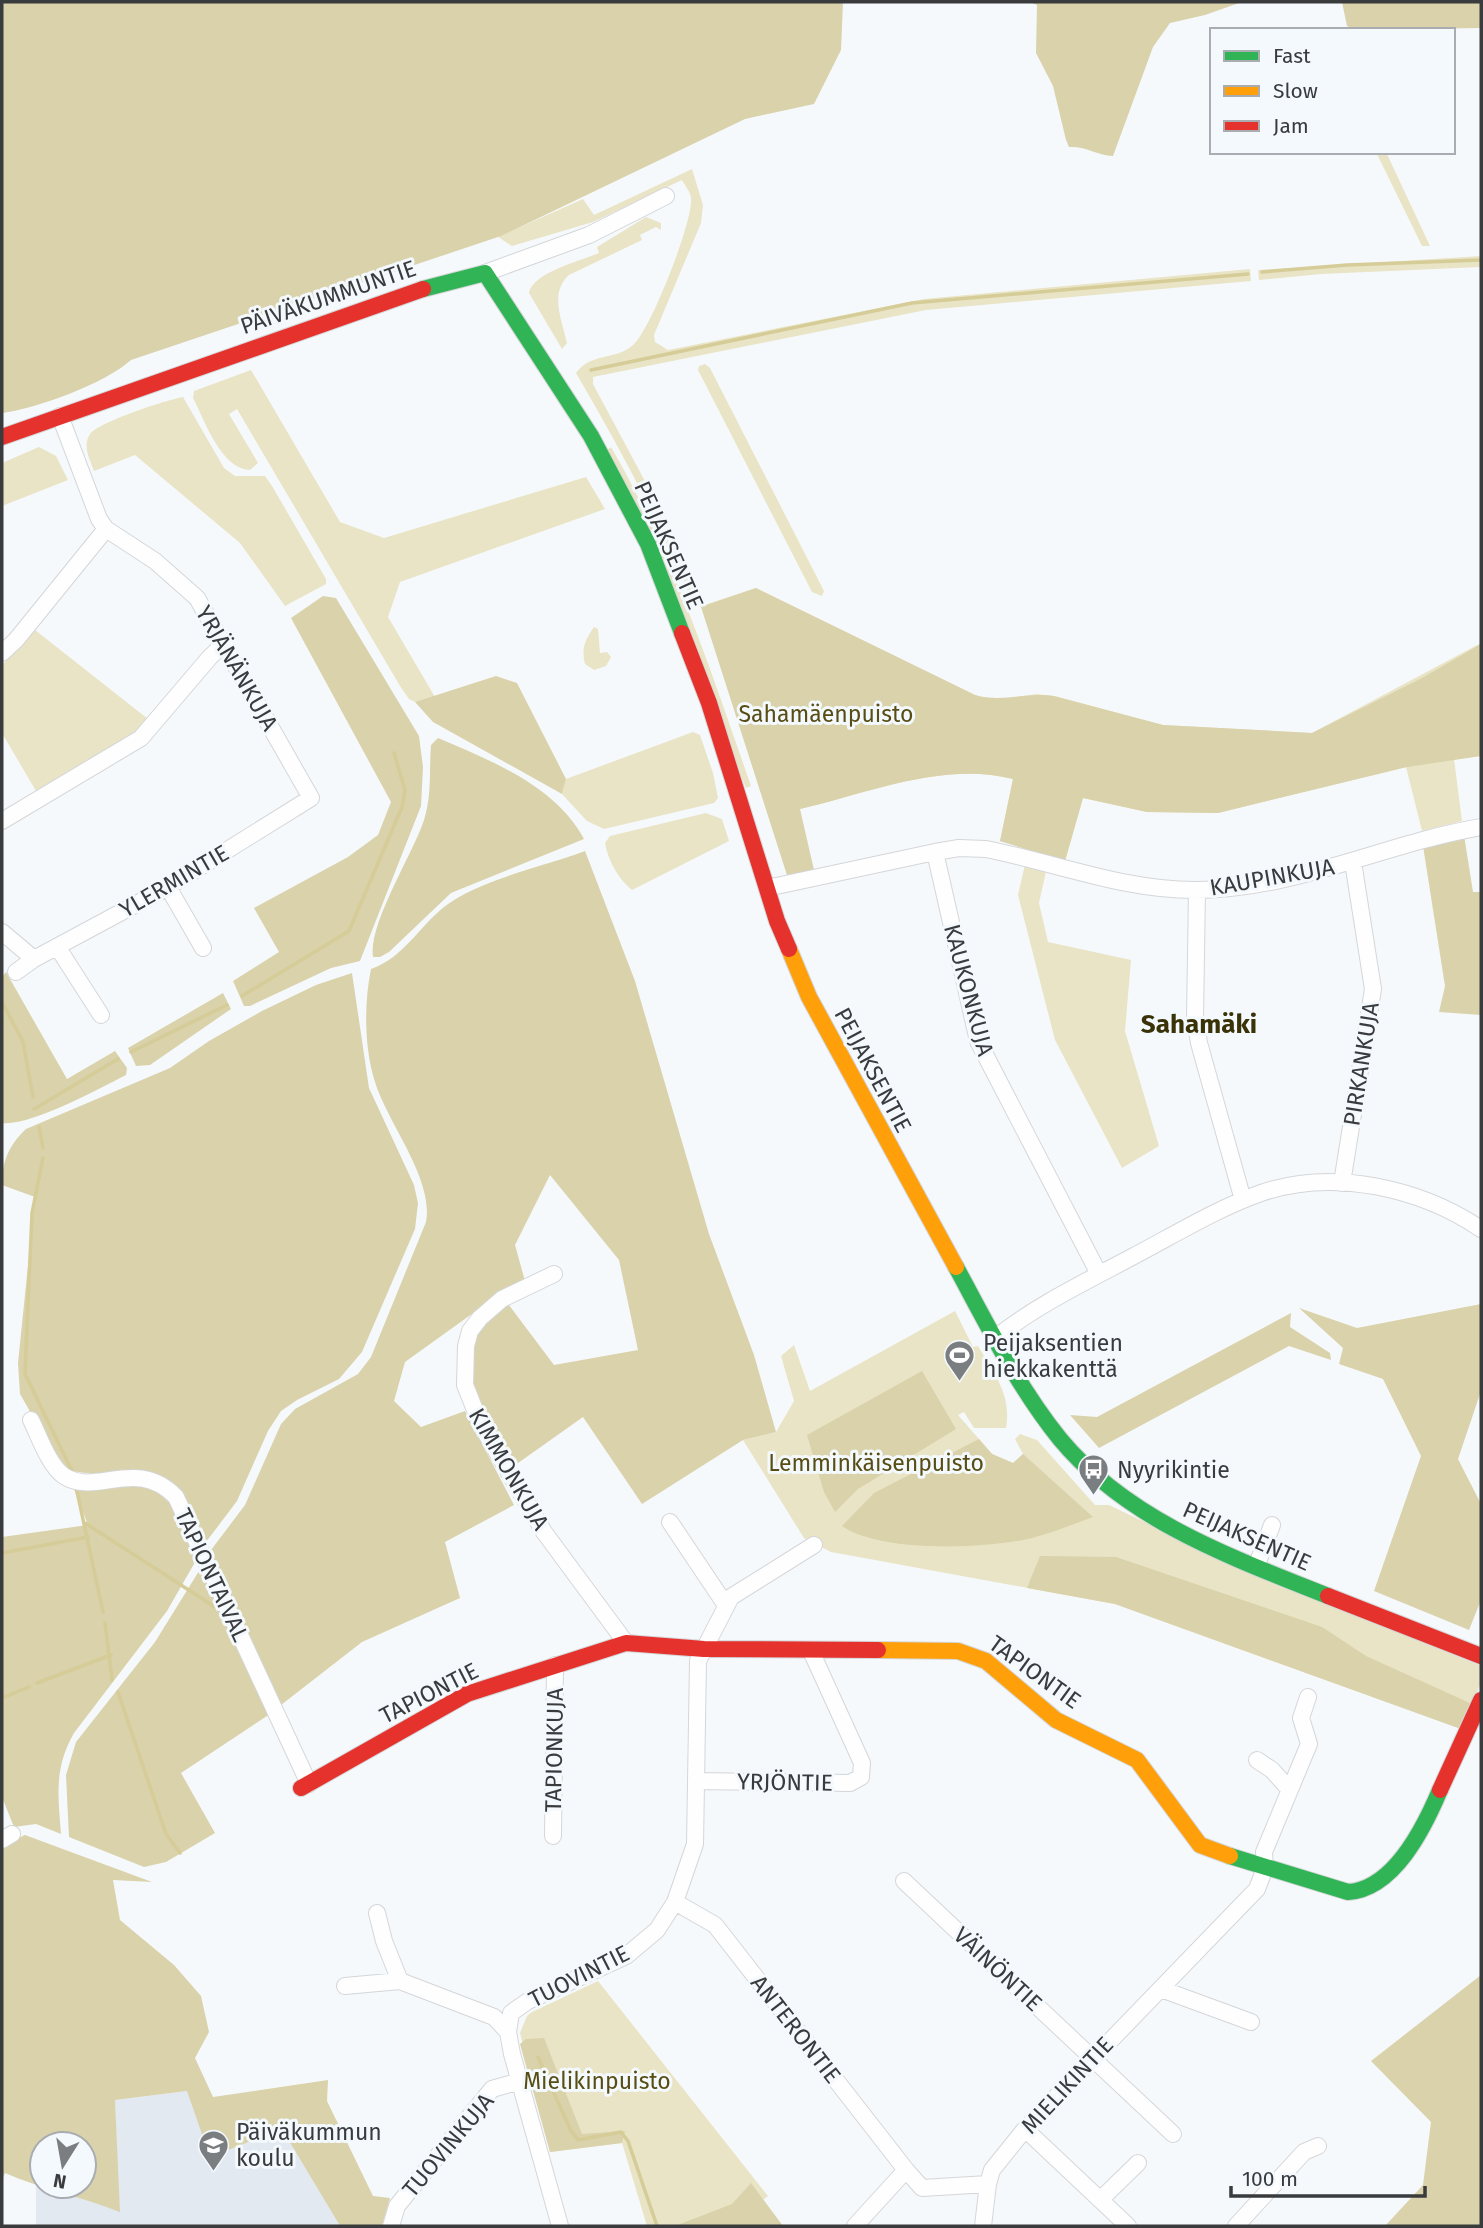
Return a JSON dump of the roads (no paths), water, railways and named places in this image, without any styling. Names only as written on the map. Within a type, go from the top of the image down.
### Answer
[{"type":"street","name":"PÄIVÄKUMMUNTIE","points":[[2,438],[398,296],[485,273],[589,235],[666,196]]},
{"type":"street","name":"PEIJAKSENTIE","points":[[485,273],[591,436],[648,544],[709,703],[790,956],[809,997],[1012,1371],[1061,1440],[1101,1480],[1175,1531],[1256,1567],[1481,1656]]},
{"type":"street","name":"YRJÄNÄNKUJA","points":[[60,416],[93,510],[106,529],[155,561],[197,598],[311,798]]},
{"type":"street","points":[[2,653],[16,640],[106,529]]},
{"type":"street","points":[[2,821],[141,738],[225,643]]},
{"type":"street","name":"YLERMINTIE","points":[[16,972],[34,959],[168,887],[311,798]]},
{"type":"street","name":"KAUPINKUJA","points":[[935,852],[959,848],[986,849],[1145,887],[1197,890],[1253,885],[1353,862],[1450,832],[1481,827]]},
{"type":"street","points":[[767,888],[935,852]]},
{"type":"street","name":"KAUKONKUJA","points":[[935,852],[978,1041],[1099,1274]]},
{"type":"street","name":"PIRKANKUJA","points":[[1342,1183],[1373,989],[1353,862]]},
{"type":"street","points":[[168,887],[203,948]]},
{"type":"street","points":[[1197,890],[1195,1017],[1199,1043],[1243,1200]]},
{"type":"street","points":[[2,932],[34,959]]},
{"type":"street","points":[[58,948],[101,1015]]},
{"type":"street","points":[[994,1339],[1016,1321],[1099,1274],[1243,1200],[1275,1190],[1342,1183],[1403,1192],[1481,1228]]},
{"type":"street","name":"KIMMONKUJA","points":[[554,1274],[502,1298],[480,1318],[466,1346],[465,1385],[481,1425],[544,1532],[626,1643]]},
{"type":"street","name":"TAPIONTAIVAL","points":[[31,1420],[65,1476],[82,1481],[147,1478],[162,1483],[176,1497],[305,1786]]},
{"type":"street","points":[[670,1522],[725,1604],[731,1597],[814,1545]]},
{"type":"street","points":[[1256,1567],[1272,1525]]},
{"type":"street","name":"TUOVINTIE","points":[[508,2032],[512,2013],[528,2001],[626,1956],[657,1930],[675,1902],[695,1844],[698,1661],[725,1604]]},
{"type":"street","name":"TAPIONTIE","points":[[305,1786],[467,1694],[626,1643],[704,1649],[973,1654],[986,1661],[1056,1720],[1137,1760],[1200,1845],[1265,1868],[1348,1892],[1362,1891],[1378,1883],[1398,1862],[1433,1807],[1481,1700]]},
{"type":"street","name":"YRJÖNTIE","points":[[696,1781],[850,1783],[861,1777],[862,1763],[811,1651]]},
{"type":"street","name":"TAPIONKUJA","points":[[552,1836],[555,1665]]},
{"type":"street","name":"MIELIKINTIE","points":[[988,2184],[992,2170],[1025,2129],[1257,1889],[1265,1868],[1264,1852],[1308,1744],[1301,1718],[1308,1697]]},
{"type":"street","points":[[1257,1760],[1272,1770],[1288,1788]]},
{"type":"street","name":"VÄINÖNTIE","points":[[904,1881],[1172,2134]]},
{"type":"street","name":"ANTERONTIE","points":[[675,1902],[715,1925],[906,2169]]},
{"type":"street","points":[[377,1913],[384,1941],[400,1981]]},
{"type":"street","points":[[345,1986],[400,1981],[494,2017],[508,2032],[560,2226]]},
{"type":"street","points":[[1161,1989],[1251,2022]]},
{"type":"street","name":"TUOVINKUJA","points":[[391,2226],[397,2206],[492,2089],[520,2081]]},
{"type":"street","points":[[1025,2129],[1128,2226]]},
{"type":"street","points":[[1236,2226],[1304,2152],[1318,2146]]},
{"type":"street","points":[[1101,2200],[1138,2162]]},
{"type":"street","points":[[855,2226],[906,2169],[922,2189],[988,2184],[983,2226]]},
{"type":"waterway","points":[[1262,272],[1347,265],[1481,260]]},
{"type":"waterway","points":[[591,370],[912,303],[1248,274]]},
{"type":"waterway","points":[[242,996],[349,931],[402,807],[405,790],[394,753]]},
{"type":"waterway","points":[[2,1002],[23,1042],[33,1097]]},
{"type":"waterway","points":[[131,1052],[227,1005]]},
{"type":"waterway","points":[[34,1109],[118,1059]]},
{"type":"waterway","points":[[39,1127],[43,1148]]},
{"type":"waterway","points":[[43,1158],[32,1213],[25,1374],[73,1473]]},
{"type":"waterway","points":[[76,1487],[103,1612]]},
{"type":"waterway","points":[[85,1523],[215,1607]]},
{"type":"waterway","points":[[2,1553],[88,1537]]},
{"type":"waterway","points":[[105,1623],[112,1680]]},
{"type":"waterway","points":[[245,1626],[249,1629]]},
{"type":"waterway","points":[[37,1683],[111,1655]]},
{"type":"waterway","points":[[2,1698],[29,1687]]},
{"type":"waterway","points":[[118,1692],[166,1834],[180,1853]]},
{"type":"waterway","points":[[538,2057],[570,2129],[578,2140],[621,2132],[628,2141],[657,2226]]},
{"type":"place","name":"Peijaksentien hiekkakenttä","points":[[960,1383]]},
{"type":"place","name":"Nyyrikintie","points":[[1094,1497]]},
{"type":"place","name":"Päiväkummun koulu","points":[[213,2172]]},
{"type":"district","name":"Sahamäki","points":[[1199,1024]]},
{"type":"park label","name":"Sahamäenpuisto","points":[[826,714]]},
{"type":"park label","name":"Lemminkäisenpuisto","points":[[876,1463]]},
{"type":"park label","name":"Mielikinpuisto","points":[[597,2081]]}]
